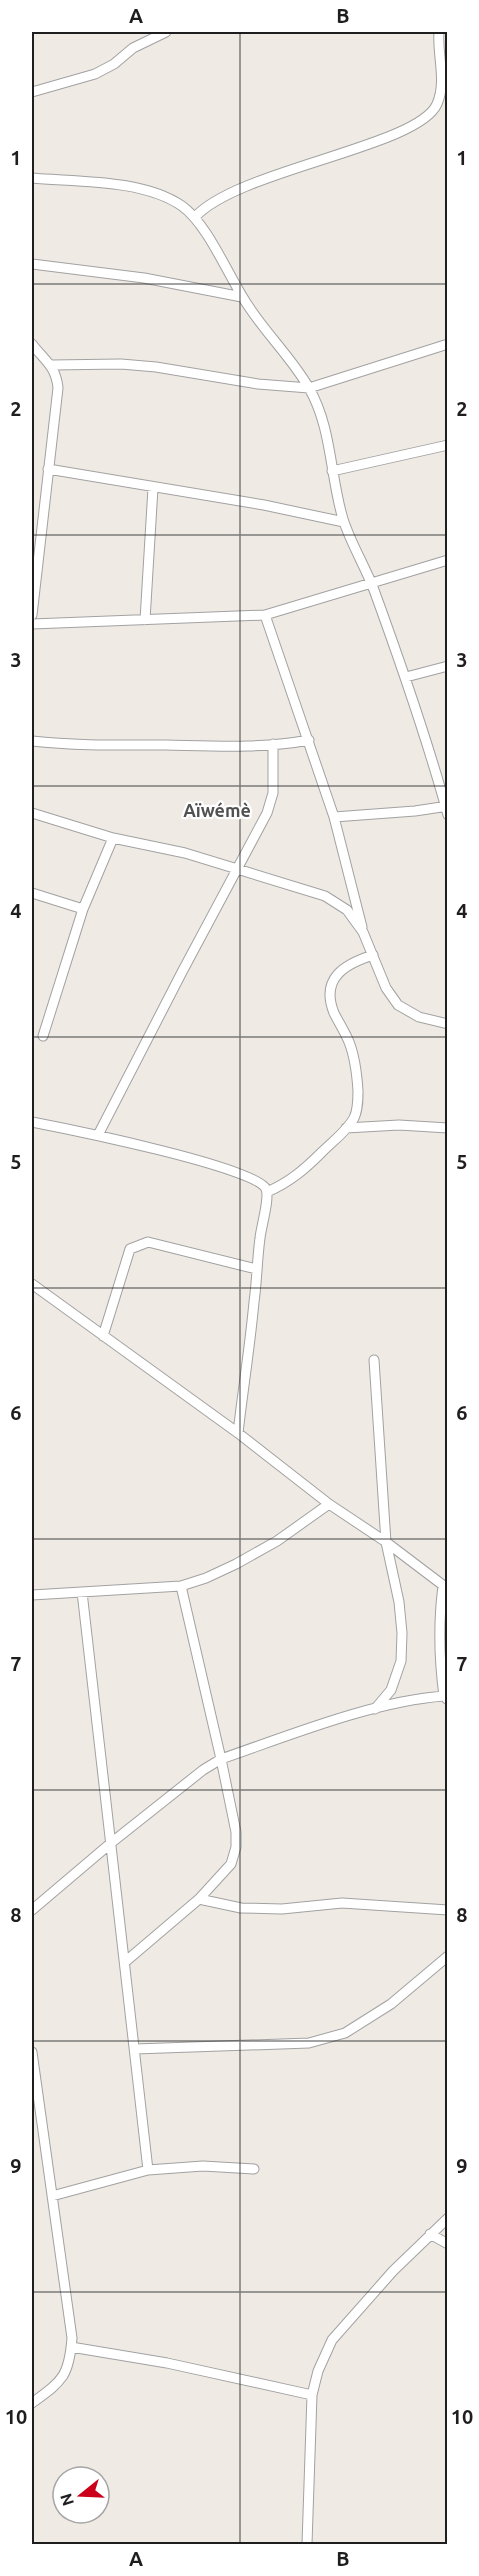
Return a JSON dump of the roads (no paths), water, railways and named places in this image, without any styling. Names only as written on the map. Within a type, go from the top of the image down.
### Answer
[{"type":"street","points":[[32,92],[95,74],[114,64],[134,48],[166,32]]},
{"type":"street","points":[[195,217],[209,205],[235,192],[307,163],[381,140],[430,116],[437,104],[441,86],[439,32]]},
{"type":"street","points":[[32,178],[130,186],[162,195],[182,206],[195,217],[242,297],[309,388],[321,414],[344,522],[371,584],[406,677],[447,809],[334,817]]},
{"type":"street","points":[[32,264],[144,278],[242,297]]},
{"type":"street","points":[[32,344],[52,365],[57,375],[58,388],[32,615]]},
{"type":"street","points":[[52,365],[93,363],[145,366],[258,384],[309,388],[447,344]]},
{"type":"street","points":[[332,471],[447,445]]},
{"type":"street","points":[[48,469],[264,505],[344,522]]},
{"type":"street","points":[[146,620],[153,488]]},
{"type":"street","points":[[32,624],[265,615],[447,560]]},
{"type":"street","points":[[265,615],[334,817],[363,932],[386,988],[398,1005],[419,1017],[447,1024]]},
{"type":"street","points":[[406,677],[447,666]]},
{"type":"street","points":[[32,741],[109,746],[273,744],[309,740]]},
{"type":"street","points":[[98,1135],[267,813],[273,792],[273,744]]},
{"type":"street","points":[[32,813],[113,838],[185,853],[239,868],[325,896],[347,910],[363,932]]},
{"type":"street","points":[[43,1036],[83,909],[113,838]]},
{"type":"street","points":[[32,893],[83,909]]},
{"type":"street","points":[[267,1192],[297,1176],[355,1117],[358,1103],[357,1080],[349,1041],[333,1011],[330,997],[332,983],[338,972],[352,962],[373,955]]},
{"type":"street","points":[[32,1122],[98,1135],[206,1163],[262,1184],[267,1192],[238,1433]]},
{"type":"street","points":[[346,1128],[399,1125],[447,1128]]},
{"type":"street","points":[[103,1336],[130,1249],[141,1243],[148,1242],[256,1269]]},
{"type":"street","points":[[32,1284],[238,1433],[329,1504],[386,1542],[445,1588],[439,1614],[439,1641],[446,1698],[428,1697],[375,1709],[221,1759],[203,1770],[111,1843],[32,1910]]},
{"type":"street","points":[[374,1360],[386,1542],[399,1602],[402,1633],[400,1661],[391,1690],[375,1709]]},
{"type":"street","points":[[32,1595],[180,1586],[206,1578],[236,1564],[277,1541],[329,1504]]},
{"type":"street","points":[[125,1962],[199,1899],[231,1864],[236,1847],[236,1832],[221,1759],[180,1586]]},
{"type":"street","points":[[82,1592],[148,2170]]},
{"type":"street","points":[[199,1899],[241,1908],[282,1909],[342,1903],[447,1910]]},
{"type":"street","points":[[135,2049],[309,2043],[345,2033],[391,2004],[447,1956]]},
{"type":"street","points":[[32,2052],[71,2347],[70,2361],[61,2381],[32,2403]]},
{"type":"street","points":[[52,2196],[148,2170],[203,2166],[254,2169]]},
{"type":"street","points":[[307,2544],[312,2395],[318,2371],[332,2340],[393,2271],[447,2218]]},
{"type":"street","points":[[430,2234],[447,2244]]},
{"type":"street","points":[[71,2347],[167,2363],[312,2395]]},
{"type":"district","name":"Aïwémè","points":[[217,810]]}]
